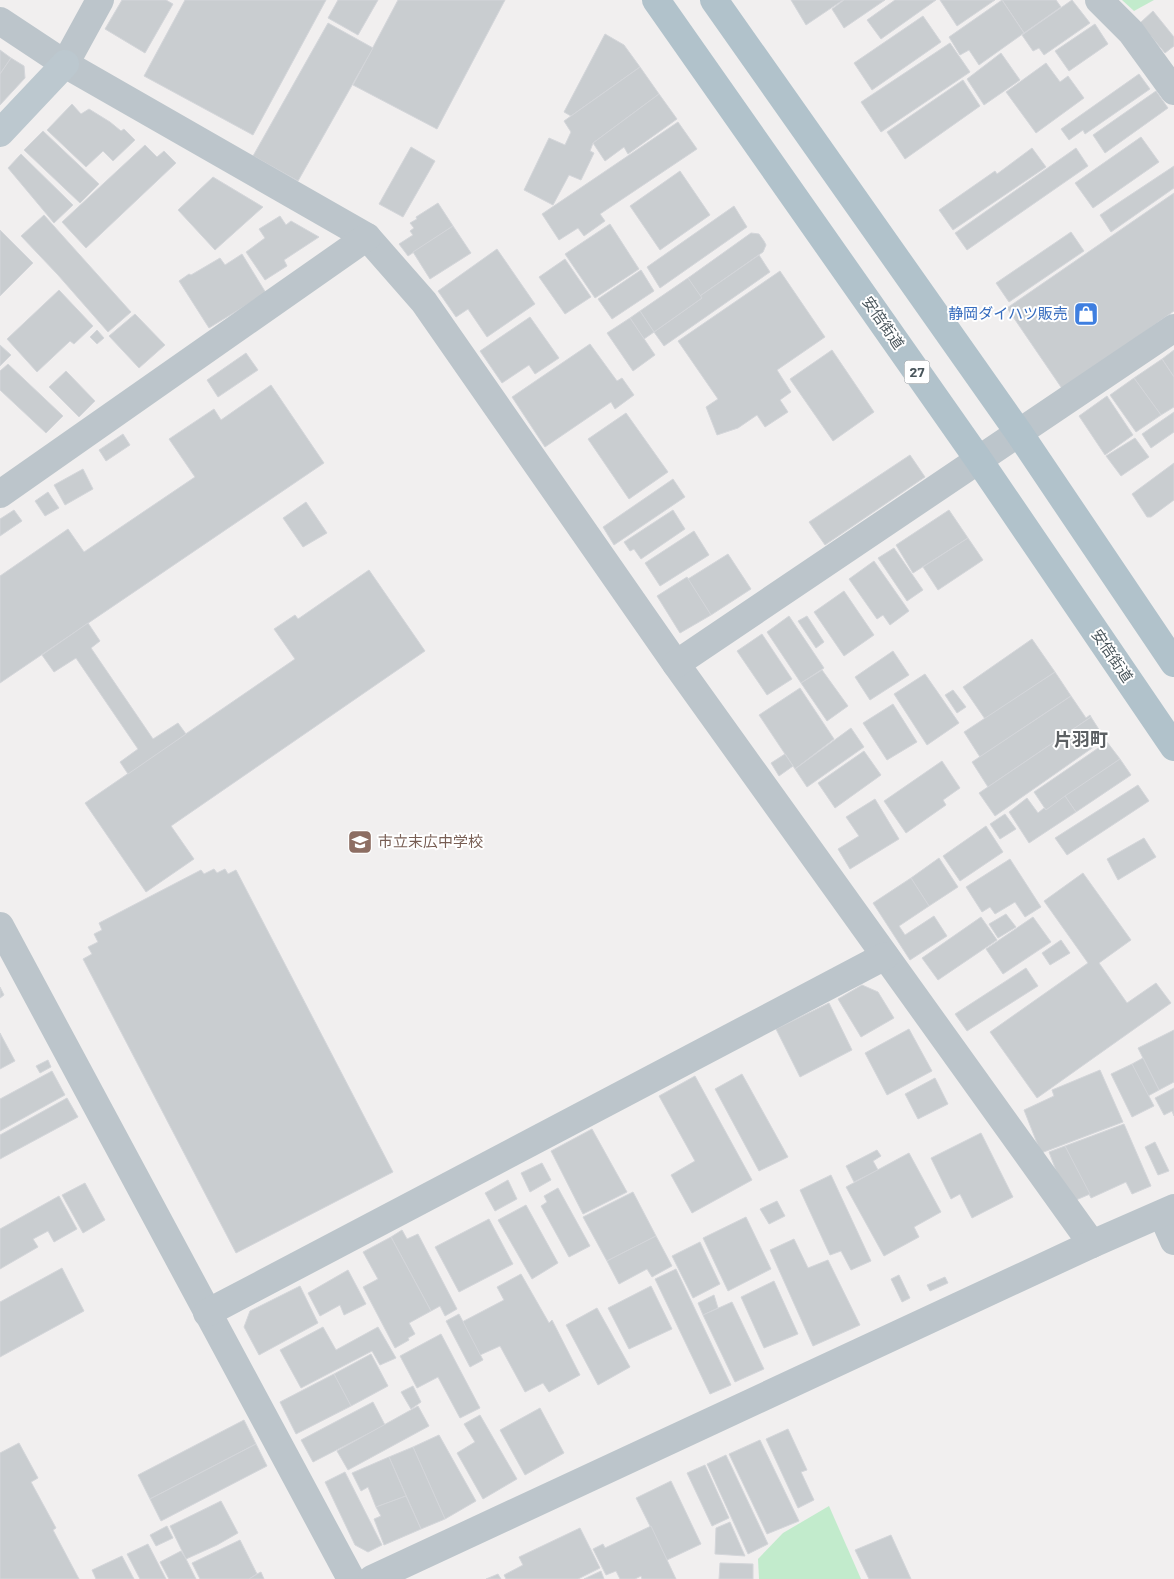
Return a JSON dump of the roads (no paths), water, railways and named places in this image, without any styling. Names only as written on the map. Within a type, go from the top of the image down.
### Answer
[{"type":"main road","name":"安倍街道","points":[[656,0],[978,459],[1174,746]]},
{"type":"main road","points":[[714,0],[1019,433],[1174,663]]},
{"type":"street","points":[[0,133],[65,64],[100,0]]},
{"type":"street","points":[[1099,0],[1131,32],[1174,91]]},
{"type":"street","points":[[0,21],[65,64],[367,237],[424,302],[676,664],[1092,1244]]},
{"type":"street","points":[[0,494],[367,237]]},
{"type":"street","points":[[676,664],[1174,328]]},
{"type":"street","points":[[0,926],[351,1579]]},
{"type":"street","points":[[207,1312],[885,956]]},
{"type":"street","points":[[372,1579],[1092,1244],[1168,1211],[1174,1241]]},
{"type":"place","name":"静岡ダイハツ販売","points":[[1086,314]]},
{"type":"place","name":"市立末広中学校","points":[[360,842]]},
{"type":"district","name":"片羽町","points":[[1081,740]]}]
